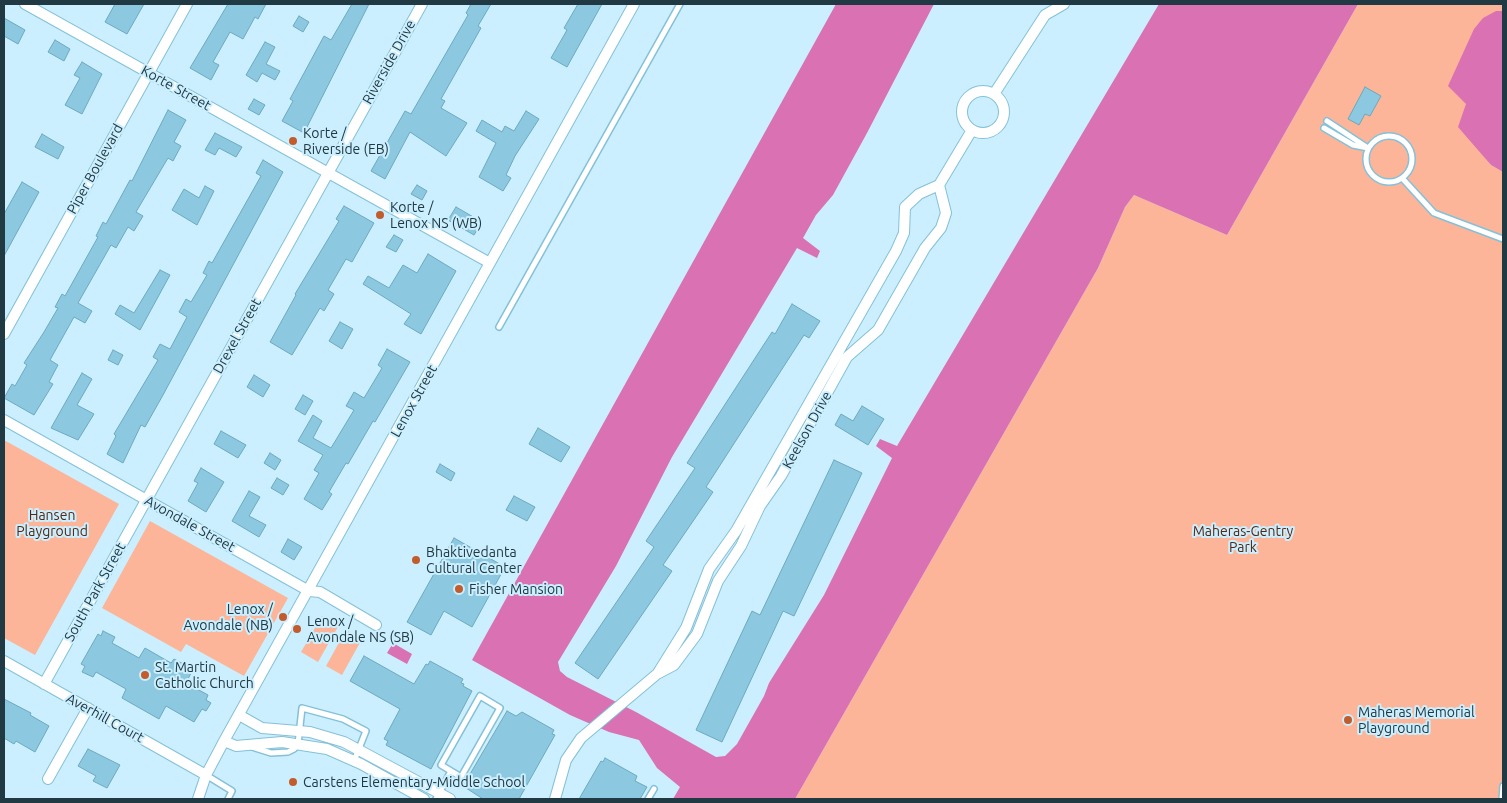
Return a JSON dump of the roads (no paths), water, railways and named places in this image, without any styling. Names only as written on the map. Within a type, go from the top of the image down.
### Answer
[{"type":"street","name":"Korte Street","points":[[25,4],[490,263]]},
{"type":"street","name":"Piper Boulevard","points":[[4,334],[187,4]]},
{"type":"street","name":"Riverside Drive","points":[[328,172],[422,4]]},
{"type":"street","name":"Lenox Street","points":[[198,799],[206,775],[224,741],[634,4]]},
{"type":"street","points":[[1043,4],[1045,15]]},
{"type":"street","points":[[994,94],[1045,15],[1064,4]]},
{"type":"street","points":[[977,92],[994,94],[1004,109],[1001,123],[988,133],[972,130],[962,117],[965,101],[977,92]]},
{"type":"street","points":[[939,185],[972,130]]},
{"type":"street","name":"Drexel Street","points":[[146,500],[328,172]]},
{"type":"street","name":"Keelson Drive","points":[[555,799],[566,760],[575,744],[585,733],[657,674],[674,665],[686,651],[702,624],[718,581],[741,546],[760,506],[782,476],[847,358],[878,330],[925,248],[941,228],[946,214],[939,185],[919,194],[905,207],[904,233],[896,250],[736,531],[709,569],[686,628],[657,674]]},
{"type":"street","name":"Avondale Street","points":[[4,420],[309,591],[320,592],[376,625]]},
{"type":"street","name":"South Park Street","points":[[44,684],[146,500]]},
{"type":"street","name":"Averhill Court","points":[[4,661],[206,775]]},
{"type":"street","points":[[48,779],[88,708]]},
{"type":"street","points":[[239,715],[262,728],[300,731],[331,737],[359,749],[394,768],[438,796],[450,799]]},
{"type":"street","points":[[270,729],[270,744]]},
{"type":"street","points":[[224,741],[236,746],[298,744],[327,749],[354,760],[424,799]]},
{"type":"street","points":[[388,779],[394,768]]},
{"type":"lane","points":[[499,327],[680,4]]},
{"type":"lane","points":[[1328,121],[1368,148]]},
{"type":"lane","points":[[1324,128],[1353,145],[1368,148]]},
{"type":"lane","points":[[1386,136],[1394,136],[1407,144],[1412,158],[1408,173],[1402,178],[1388,182],[1374,177],[1366,163],[1368,148],[1373,142],[1386,136]]},
{"type":"lane","points":[[1402,178],[1434,213],[1503,238]]},
{"type":"lane","points":[[480,696],[500,708],[461,777],[451,771],[441,765],[480,696]]},
{"type":"lane","points":[[249,746],[271,753],[288,752],[298,744],[302,708],[343,719],[366,731],[354,760]]},
{"type":"lane","points":[[438,796],[451,771]]},
{"type":"lane","points":[[206,775],[232,791],[228,799]]},
{"type":"lane","points":[[1502,799],[1503,786]]},
{"type":"lane","points":[[648,799],[654,789]]},
{"type":"place","name":"Korte / Riverside (EB)","points":[[293,141]]},
{"type":"place","name":"Korte / Lenox NS (WB)","points":[[380,215]]},
{"type":"place","name":"Bhaktivedanta Cultural Center","points":[[416,560]]},
{"type":"place","name":"Fisher Mansion","points":[[459,589]]},
{"type":"place","name":"Lenox / Avondale (NB)","points":[[283,617]]},
{"type":"place","name":"Lenox / Avondale NS (SB)","points":[[297,629]]},
{"type":"place","name":"St. Martin Catholic Church","points":[[145,675]]},
{"type":"place","name":"Maheras Memorial Playground","points":[[1348,720]]},
{"type":"place","name":"Carstens Elementary-Middle School","points":[[293,782]]},
{"type":"park label","name":"Hansen Playground","points":[[52,524]]},
{"type":"park label","name":"Maheras-Gentry Park","points":[[1243,540]]}]
